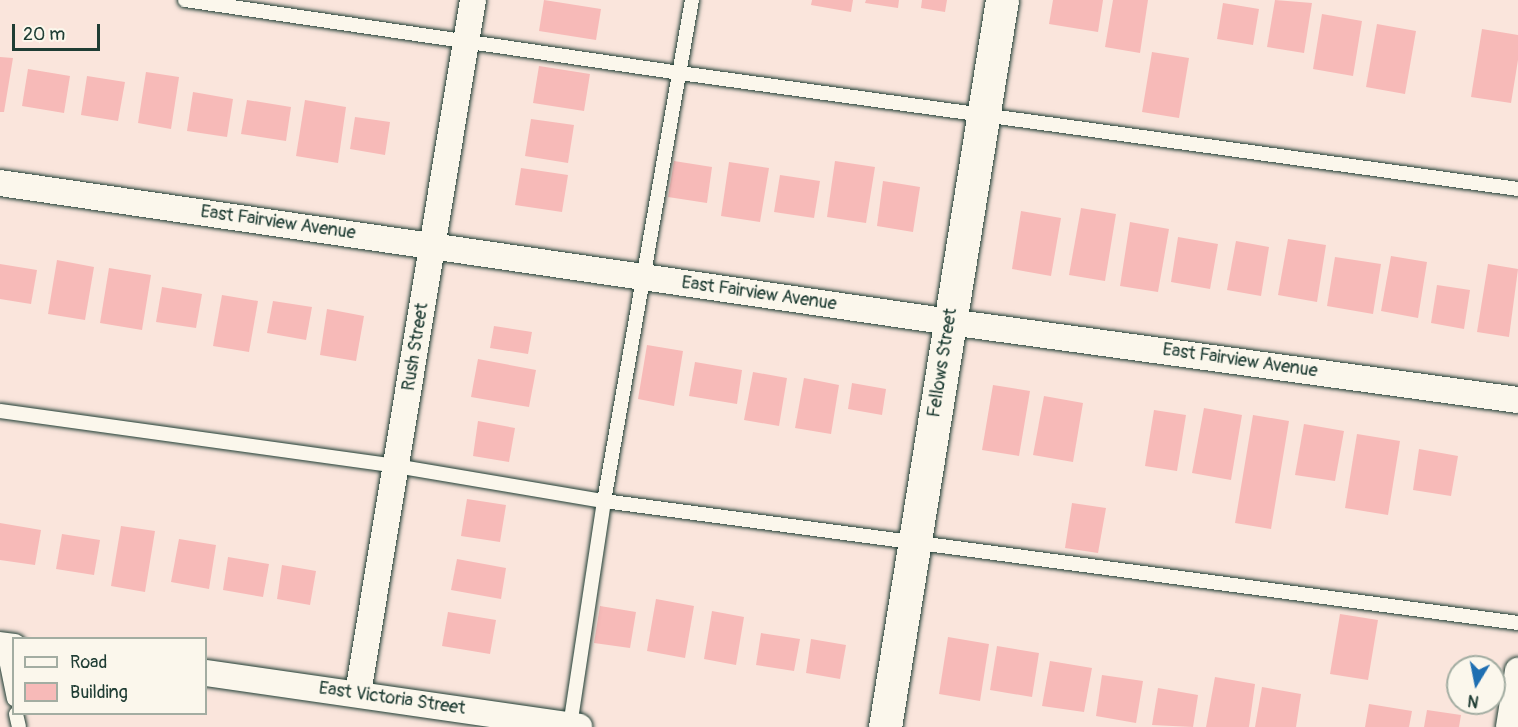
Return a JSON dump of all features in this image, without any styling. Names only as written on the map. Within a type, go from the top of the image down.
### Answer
[{"type":"street","name":"Rush Street","points":[[358,693],[473,0]]},
{"type":"street","name":"Fellows Street","points":[[885,727],[1002,0]]},
{"type":"street","name":"East Fairview Avenue","points":[[0,183],[950,322],[1518,400]]},
{"type":"street","points":[[1509,727],[1518,671]]},
{"type":"street","name":"East Victoria Street","points":[[207,673],[358,693],[574,726]]},
{"type":"lane","points":[[185,0],[680,74],[1518,189]]},
{"type":"lane","points":[[574,726],[604,501],[692,0]]},
{"type":"lane","points":[[0,411],[396,466],[604,501],[1518,623]]},
{"type":"lane","points":[[6,646],[12,686]]},
{"type":"building","points":[[544,0],[601,9],[596,40],[539,31]]},
{"type":"building","points":[[812,0],[853,0],[851,12],[811,5]]},
{"type":"building","points":[[866,0],[899,0],[898,8],[865,3]]},
{"type":"building","points":[[922,0],[947,0],[945,12],[921,8]]},
{"type":"building","points":[[1053,0],[1103,0],[1098,32],[1049,24]]},
{"type":"building","points":[[1113,0],[1148,0],[1140,53],[1105,47]]},
{"type":"building","points":[[1275,0],[1312,3],[1304,53],[1267,47]]},
{"type":"building","points":[[1223,3],[1259,9],[1253,45],[1217,39]]},
{"type":"building","points":[[1322,14],[1362,21],[1353,76],[1313,69]]},
{"type":"building","points":[[1377,24],[1416,31],[1405,94],[1366,87]]},
{"type":"building","points":[[1482,29],[1518,35],[1518,60],[1511,103],[1471,97]]},
{"type":"building","points":[[1152,52],[1189,58],[1179,118],[1142,112]]},
{"type":"building","points":[[0,57],[13,58],[4,112],[0,112]]},
{"type":"building","points":[[539,66],[590,74],[584,111],[533,103]]},
{"type":"building","points":[[28,69],[70,76],[64,113],[22,106]]},
{"type":"building","points":[[146,72],[179,77],[171,129],[138,123]]},
{"type":"building","points":[[87,76],[125,82],[118,121],[81,115]]},
{"type":"building","points":[[193,92],[233,99],[227,137],[187,131]]},
{"type":"building","points":[[247,100],[291,107],[286,141],[241,134]]},
{"type":"building","points":[[305,100],[346,107],[338,163],[296,156]]},
{"type":"building","points":[[355,117],[390,122],[385,155],[350,149]]},
{"type":"building","points":[[531,119],[574,125],[568,163],[525,156]]},
{"type":"building","points":[[674,161],[712,167],[707,203],[668,197]]},
{"type":"building","points":[[835,161],[875,167],[866,223],[827,217]]},
{"type":"building","points":[[729,162],[769,168],[760,222],[721,216]]},
{"type":"building","points":[[521,168],[568,175],[562,212],[515,205]]},
{"type":"building","points":[[780,175],[820,181],[814,218],[774,212]]},
{"type":"building","points":[[883,181],[920,187],[913,232],[877,226]]},
{"type":"building","points":[[1081,208],[1116,214],[1105,281],[1069,275]]},
{"type":"building","points":[[1021,211],[1061,218],[1051,276],[1012,269]]},
{"type":"building","points":[[1130,222],[1169,229],[1158,292],[1120,286]]},
{"type":"building","points":[[1178,237],[1218,244],[1210,289],[1171,282]]},
{"type":"building","points":[[1288,239],[1326,245],[1317,302],[1278,295]]},
{"type":"building","points":[[1236,241],[1269,247],[1261,296],[1227,290]]},
{"type":"building","points":[[1391,256],[1427,262],[1418,318],[1381,311]]},
{"type":"building","points":[[1335,257],[1381,264],[1373,314],[1327,306]]},
{"type":"building","points":[[57,260],[94,267],[85,320],[48,314]]},
{"type":"building","points":[[0,264],[37,270],[31,304],[0,299]]},
{"type":"building","points":[[1488,264],[1518,269],[1509,337],[1477,332]]},
{"type":"building","points":[[109,268],[151,275],[142,330],[100,323]]},
{"type":"building","points":[[1437,285],[1470,290],[1464,329],[1431,323]]},
{"type":"building","points":[[162,287],[202,294],[196,328],[156,322]]},
{"type":"building","points":[[222,295],[258,301],[249,352],[213,346]]},
{"type":"building","points":[[273,301],[312,307],[306,340],[267,333]]},
{"type":"building","points":[[327,309],[364,316],[356,361],[320,355]]},
{"type":"building","points":[[494,326],[532,332],[528,354],[490,348]]},
{"type":"building","points":[[647,345],[683,351],[674,406],[638,399]]},
{"type":"building","points":[[478,359],[536,370],[529,407],[471,397]]},
{"type":"building","points":[[695,362],[742,370],[737,404],[689,396]]},
{"type":"building","points":[[753,372],[787,378],[779,426],[744,420]]},
{"type":"building","points":[[804,378],[839,385],[831,434],[795,428]]},
{"type":"building","points":[[852,383],[886,389],[882,415],[848,409]]},
{"type":"building","points":[[993,385],[1030,391],[1019,456],[982,450]]},
{"type":"building","points":[[1044,396],[1083,403],[1073,462],[1033,455]]},
{"type":"building","points":[[1204,408],[1242,415],[1231,480],[1192,473]]},
{"type":"building","points":[[1154,410],[1186,415],[1177,471],[1145,466]]},
{"type":"building","points":[[1253,415],[1289,421],[1271,529],[1235,523]]},
{"type":"building","points":[[478,421],[515,428],[509,462],[473,456]]},
{"type":"building","points":[[1304,424],[1344,431],[1335,481],[1295,475]]},
{"type":"building","points":[[1357,434],[1400,441],[1388,515],[1345,508]]},
{"type":"building","points":[[1419,449],[1458,456],[1451,496],[1413,490]]},
{"type":"building","points":[[467,499],[506,505],[500,542],[461,536]]},
{"type":"building","points":[[1072,503],[1106,508],[1098,553],[1065,548]]},
{"type":"building","points":[[0,523],[41,530],[35,565],[0,560]]},
{"type":"building","points":[[121,526],[155,531],[145,592],[111,586]]},
{"type":"building","points":[[62,534],[100,540],[94,575],[56,569]]},
{"type":"building","points":[[179,539],[216,545],[209,589],[171,582]]},
{"type":"building","points":[[228,557],[269,564],[263,597],[223,590]]},
{"type":"building","points":[[457,559],[506,568],[501,599],[451,590]]},
{"type":"building","points":[[282,565],[316,571],[310,605],[277,599]]},
{"type":"building","points":[[656,599],[694,606],[685,658],[647,651]]},
{"type":"building","points":[[600,606],[636,612],[630,648],[594,643]]},
{"type":"building","points":[[712,611],[744,617],[736,665],[704,659]]},
{"type":"building","points":[[448,612],[496,620],[490,654],[442,646]]},
{"type":"building","points":[[1340,614],[1378,620],[1368,680],[1330,674]]},
{"type":"building","points":[[761,633],[800,639],[794,671],[756,665]]},
{"type":"building","points":[[948,637],[989,644],[980,701],[939,694]]},
{"type":"building","points":[[811,639],[846,645],[840,679],[806,673]]},
{"type":"building","points":[[997,646],[1039,653],[1032,697],[990,690]]},
{"type":"building","points":[[1050,661],[1092,668],[1084,712],[1042,706]]},
{"type":"building","points":[[1102,675],[1143,681],[1136,723],[1096,716]]},
{"type":"building","points":[[1215,677],[1255,684],[1249,727],[1206,727]]},
{"type":"building","points":[[1262,687],[1301,694],[1296,727],[1255,727]]},
{"type":"building","points":[[1158,688],[1198,695],[1193,727],[1152,725]]},
{"type":"building","points":[[1369,704],[1412,711],[1409,727],[1365,727]]},
{"type":"building","points":[[1427,710],[1446,713],[1446,715],[1461,715],[1459,727],[1424,727]]}]
